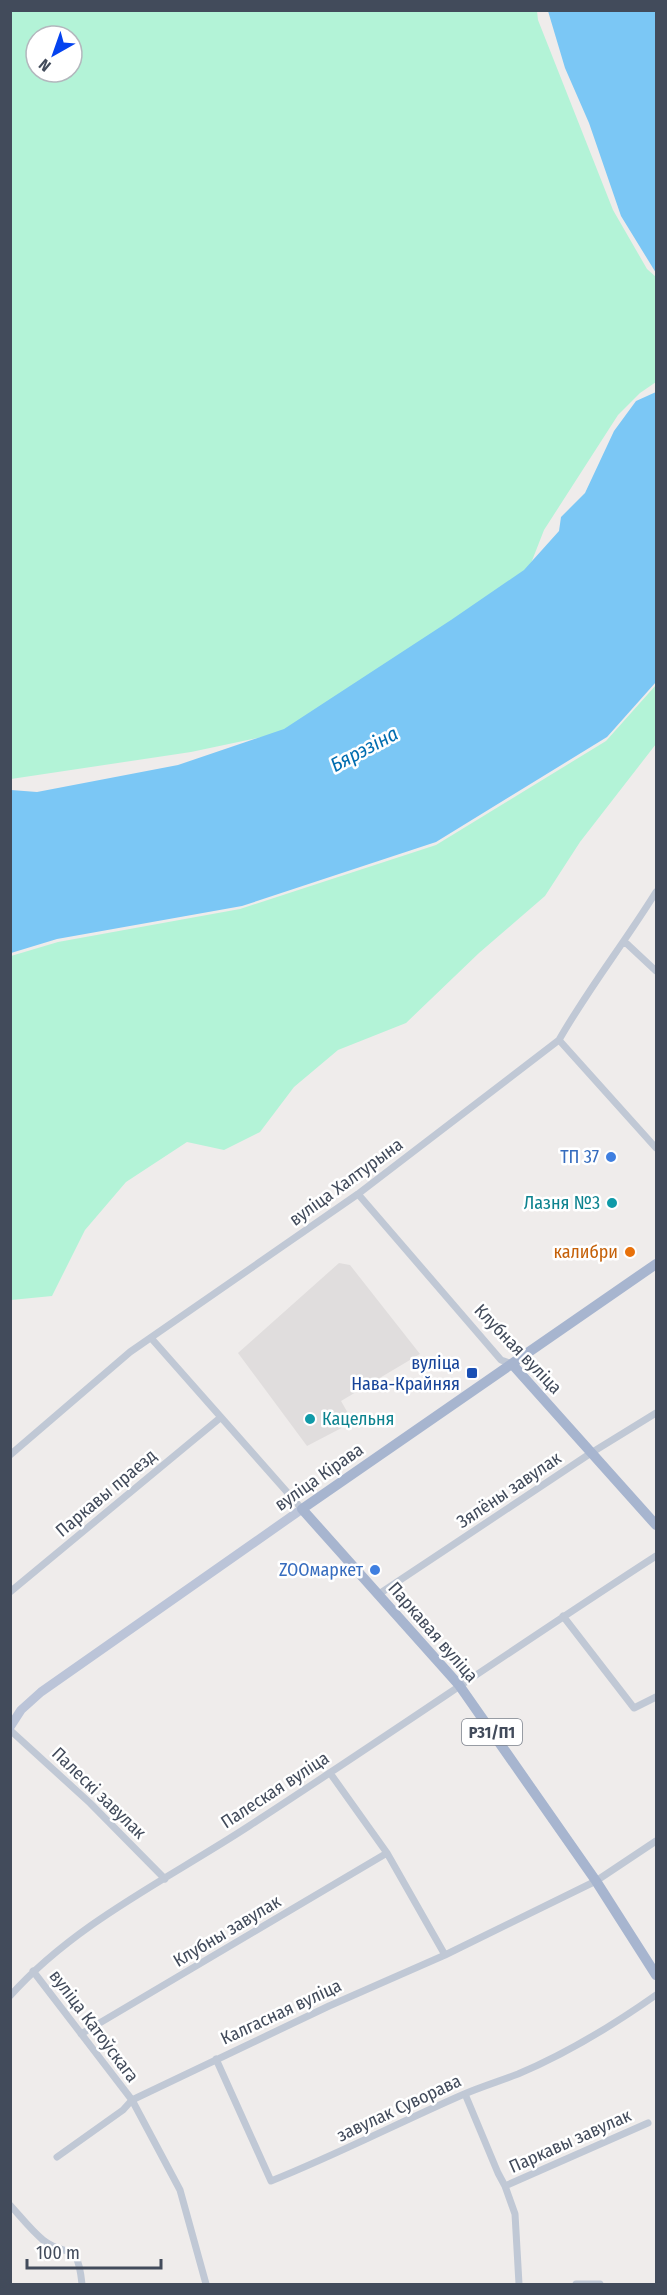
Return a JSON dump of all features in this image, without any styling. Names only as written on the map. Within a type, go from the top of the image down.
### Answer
[{"type":"main road","name":"вуліца Кірава","points":[[10,1729],[21,1710],[41,1692],[657,1264]]},
{"type":"main road","name":"Клубная вуліца","points":[[512,1364],[657,1525]]},
{"type":"main road","name":"Паркавая вуліца","points":[[302,1509],[459,1685],[596,1881],[657,1975]]},
{"type":"street","name":"вуліца Халтурына","points":[[10,1455],[130,1352],[358,1194],[560,1040],[576,1011],[657,892]]},
{"type":"street","points":[[625,942],[657,971]]},
{"type":"street","points":[[560,1040],[657,1148]]},
{"type":"street","name":"Клубная вуліца","points":[[358,1194],[501,1360],[512,1364]]},
{"type":"street","name":"Паркавая вуліца","points":[[151,1338],[302,1509]]},
{"type":"street","name":"Зялёны завулак","points":[[379,1594],[591,1453],[657,1413]]},
{"type":"street","name":"Паркавы праезд","points":[[10,1592],[220,1418]]},
{"type":"street","name":"Палеская вуліца","points":[[10,1996],[33,1971],[59,1949],[330,1773],[562,1616],[657,1556]]},
{"type":"street","points":[[562,1616],[634,1708],[657,1698]]},
{"type":"street","name":"Палескі завулак","points":[[10,1729],[90,1803],[165,1879]]},
{"type":"street","points":[[330,1773],[387,1853],[445,1955]]},
{"type":"street","name":"Калгасная вуліца","points":[[132,2100],[216,2059],[445,1955],[596,1881],[657,1841]]},
{"type":"street","name":"Клубны завулак","points":[[81,2034],[387,1853]]},
{"type":"street","name":"вуліца Катоўскага","points":[[33,1971],[132,2100],[180,2190],[206,2284]]},
{"type":"street","name":"завулак Суворава","points":[[216,2059],[271,2181],[465,2094],[518,2074],[577,2046],[657,1995]]},
{"type":"street","name":"Паркавы завулак","points":[[465,2094],[515,2214],[519,2284]]},
{"type":"street","name":"вуліца Катоўскага","points":[[57,2157],[123,2110],[132,2100]]},
{"type":"street","name":"Паркавы завулак","points":[[505,2186],[648,2123]]},
{"type":"street","points":[[10,2205],[42,2239],[50,2245],[75,2254],[82,2284]]},
{"type":"street","points":[[576,2284],[600,2284]]},
{"type":"shaded area","points":[[339,1263],[350,1265],[420,1354],[341,1401],[353,1422],[307,1446],[238,1353]]},
{"type":"green space","points":[[11,11],[537,11],[538,20],[613,210],[647,269],[656,277],[656,382],[640,393],[618,415],[544,530],[528,571],[286,732],[191,752],[11,779]]},
{"type":"green space","points":[[656,685],[656,744],[580,842],[545,896],[479,953],[406,1023],[338,1050],[294,1087],[260,1132],[224,1150],[187,1142],[126,1182],[85,1230],[52,1296],[11,1300],[11,956],[58,942],[240,909],[436,845],[606,741]]},
{"type":"water","points":[[548,11],[656,11],[656,273],[621,216],[589,123],[565,68]]},
{"type":"water","name":"Бярэзіна","points":[[656,392],[656,682],[607,737],[436,842],[242,906],[57,939],[11,953],[11,790],[37,792],[178,765],[284,729],[524,570],[559,531],[561,517],[585,493],[614,431],[636,401]]},
{"type":"place","name":"ТП 37","points":[[611,1157]]},
{"type":"place","name":"Лазня №3","points":[[612,1203]]},
{"type":"place","name":"калибри","points":[[630,1252]]},
{"type":"place","name":"вуліца Нава-Крайняя","points":[[472,1373]]},
{"type":"place","name":"Кацельня","points":[[310,1419]]},
{"type":"place","name":"ZOOмаркет","points":[[375,1570]]}]
